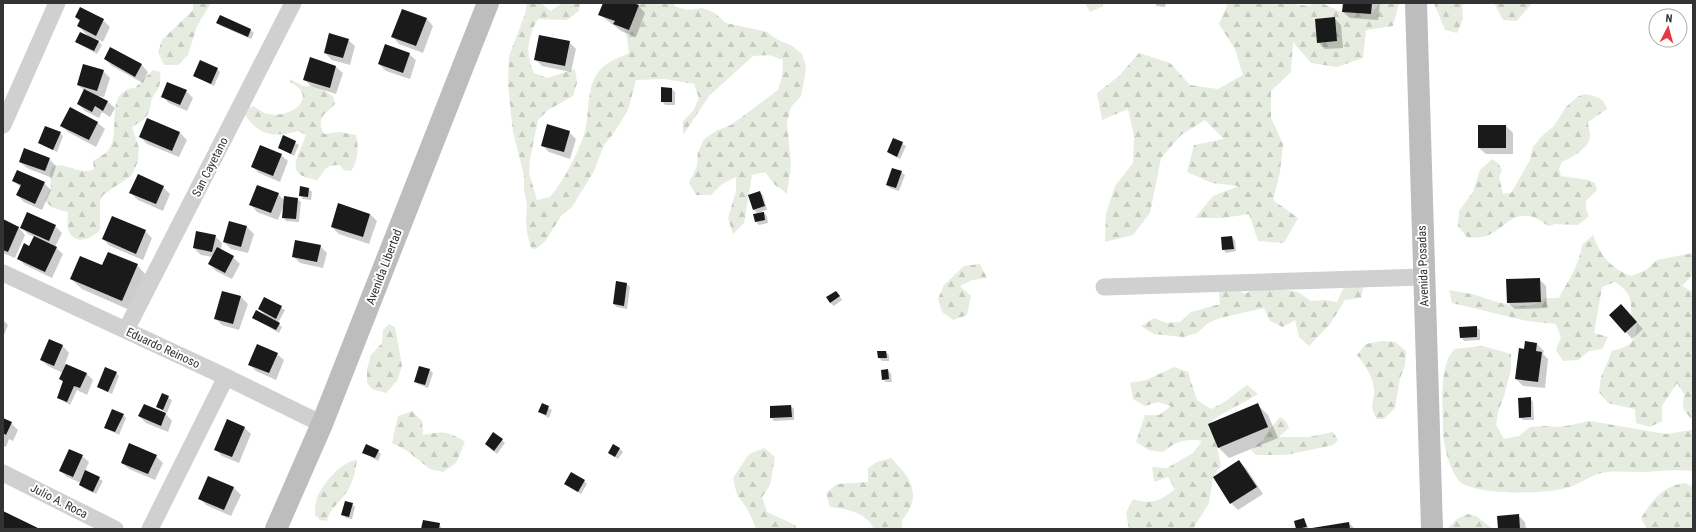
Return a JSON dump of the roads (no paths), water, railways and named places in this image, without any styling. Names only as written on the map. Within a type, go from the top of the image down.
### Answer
[{"type":"main road","name":"Avenida Libertad","points":[[276,529],[322,424],[488,3]]},
{"type":"main road","name":"Avenida Posadas","points":[[1416,3],[1432,529]]},
{"type":"street","points":[[3,125],[57,3]]},
{"type":"street","name":"San Cayetano","points":[[126,330],[293,3]]},
{"type":"street","name":"Eduardo Reinoso","points":[[3,273],[226,377],[322,424]]},
{"type":"street","points":[[1104,287],[1424,277]]},
{"type":"street","points":[[150,529],[226,377]]},
{"type":"street","name":"Julio A. Roca","points":[[3,473],[115,529]]}]
